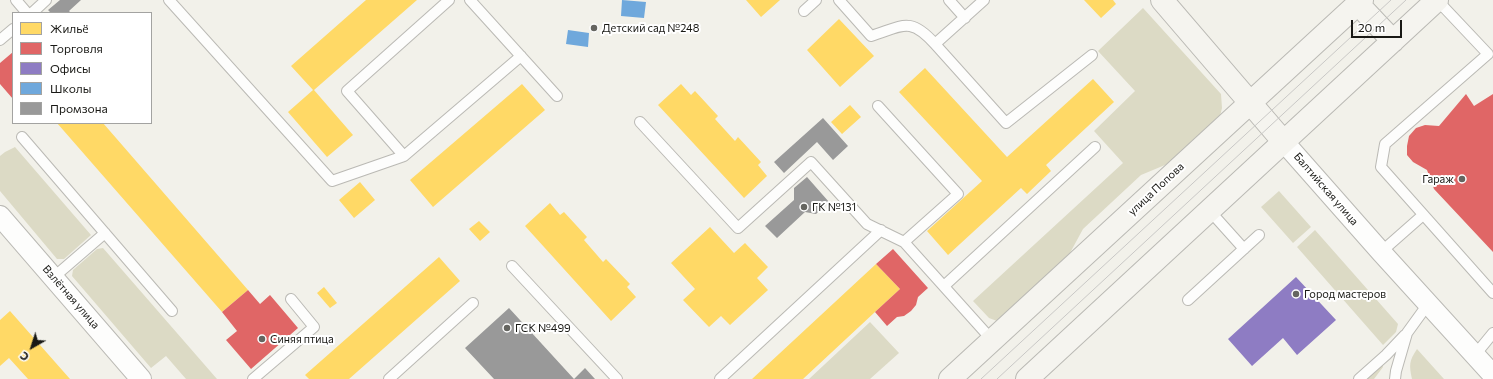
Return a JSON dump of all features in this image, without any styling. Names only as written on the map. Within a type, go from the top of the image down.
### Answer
[{"type":"main road","name":"Балтийская улица","points":[[1162,0],[1283,141]]},
{"type":"main road","points":[[1027,379],[1437,0]]},
{"type":"main road","name":"улица Попова","points":[[950,379],[1360,2]]},
{"type":"main road","points":[[1360,2],[1394,41]]},
{"type":"street","name":"Балтийская улица","points":[[1283,141],[1381,252],[1493,375]]},
{"type":"street","name":"Взлётная улица","points":[[0,216],[141,379]]},
{"type":"lane","points":[[16,0],[27,12]]},
{"type":"lane","points":[[33,12],[46,0]]},
{"type":"lane","points":[[169,0],[332,181],[404,156],[521,56]]},
{"type":"lane","points":[[404,156],[347,91],[449,0]]},
{"type":"lane","points":[[470,0],[557,96]]},
{"type":"lane","points":[[804,11],[816,0]]},
{"type":"lane","points":[[839,0],[871,36],[903,26],[912,25],[923,31],[1006,123],[1092,55]]},
{"type":"lane","points":[[949,0],[965,18]]},
{"type":"lane","points":[[935,44],[984,0]]},
{"type":"lane","points":[[1437,0],[1488,54],[1386,144],[1381,167],[1493,293]]},
{"type":"lane","points":[[0,40],[12,30]]},
{"type":"lane","points":[[878,106],[958,194],[904,242]]},
{"type":"lane","points":[[640,122],[738,228],[811,162],[867,224],[904,242],[992,340]]},
{"type":"lane","points":[[22,137],[172,311]]},
{"type":"lane","points":[[944,286],[1095,147]]},
{"type":"lane","points":[[1209,210],[1244,249]]},
{"type":"lane","points":[[1381,252],[1424,215]]},
{"type":"lane","points":[[720,379],[881,230]]},
{"type":"lane","points":[[54,277],[105,233]]},
{"type":"lane","points":[[1188,300],[1260,235]]},
{"type":"lane","points":[[512,266],[616,379]]},
{"type":"lane","points":[[253,379],[314,327],[291,300]]},
{"type":"lane","points":[[389,379],[473,303]]},
{"type":"lane","points":[[1359,379],[1407,334],[1428,304]]},
{"type":"lane","points":[[1475,355],[1493,332]]},
{"type":"lane","points":[[1395,379],[1407,334]]},
{"type":"shaded area","points":[[1143,8],[1221,94],[1222,108],[1219,120],[1177,160],[1141,175],[1083,229],[1064,264],[997,321],[989,318],[973,301],[1123,163],[1094,131],[1135,91],[1098,51]]},
{"type":"shaded area","points":[[15,147],[91,235],[64,259],[57,259],[0,191],[0,156]]},
{"type":"shaded area","points":[[1279,191],[1311,227],[1293,243],[1261,207]]},
{"type":"shaded area","points":[[1315,230],[1398,324],[1396,332],[1383,345],[1297,247]]},
{"type":"shaded area","points":[[103,248],[217,379],[186,379],[166,356],[151,368],[72,276],[73,270],[97,249]]},
{"type":"shaded area","points":[[870,322],[899,353],[870,379],[809,379]]},
{"type":"shaded area","points":[[1417,349],[1444,379],[1412,379],[1410,363]]},
{"type":"shaded area","points":[[1382,362],[1383,367],[1374,379],[1366,379]]},
{"type":"building: Жильё","points":[[366,0],[417,0],[314,90],[353,135],[327,157],[288,112],[313,90],[291,66]]},
{"type":"building: Жильё","points":[[746,0],[780,0],[761,17]]},
{"type":"building: Жильё","points":[[1084,0],[1113,0],[1116,4],[1101,18]]},
{"type":"building: Жильё","points":[[839,19],[874,56],[840,87],[807,50]]},
{"type":"building: Жильё","points":[[925,68],[1007,157],[1093,79],[1114,102],[1046,165],[1051,171],[1027,194],[1021,188],[948,255],[927,231],[982,181],[899,92]]},
{"type":"building: Жильё","points":[[522,84],[545,110],[433,207],[410,180]]},
{"type":"building: Жильё","points":[[681,84],[691,95],[695,91],[718,116],[715,119],[735,141],[738,137],[761,162],[758,165],[767,176],[744,198],[658,105]]},
{"type":"building: Жильё","points":[[850,105],[861,117],[842,134],[831,122]]},
{"type":"building: Жильё","points":[[58,124],[104,124],[248,290],[222,312]]},
{"type":"building: Жильё","points":[[360,182],[375,200],[354,218],[339,200]]},
{"type":"building: Жильё","points":[[550,203],[560,215],[564,212],[587,237],[584,240],[603,262],[606,259],[630,284],[627,287],[636,297],[611,321],[525,226]]},
{"type":"building: Жильё","points":[[479,221],[490,232],[480,241],[469,229]]},
{"type":"building: Жильё","points":[[710,227],[734,253],[745,243],[768,267],[757,278],[768,290],[730,325],[721,316],[709,327],[683,300],[695,289],[671,263]]},
{"type":"building: Жильё","points":[[439,257],[460,281],[349,379],[309,379],[305,375]]},
{"type":"building: Жильё","points":[[876,264],[900,289],[803,379],[752,379]]},
{"type":"building: Жильё","points":[[324,287],[337,303],[330,308],[317,293]]},
{"type":"building: Жильё","points":[[10,311],[70,379],[28,379],[9,358],[0,366],[0,320]]},
{"type":"building: Торговля","points":[[12,53],[12,98],[0,84],[0,63]]},
{"type":"building: Торговля","name":"Гараж","points":[[1466,94],[1474,106],[1493,94],[1493,252],[1434,189],[1427,170],[1413,162],[1407,155],[1409,136],[1416,128],[1425,125],[1439,126]]},
{"type":"building: Торговля","points":[[893,249],[928,288],[918,297],[916,305],[911,311],[904,316],[897,317],[887,326],[875,312],[900,289],[876,264]]},
{"type":"building: Торговля","points":[[248,290],[260,304],[270,295],[298,328],[251,369],[226,340],[237,331],[222,312]]},
{"type":"building: Офисы","points":[[1296,277],[1336,320],[1297,355],[1283,338],[1252,366],[1228,339]]},
{"type":"building: Школы","points":[[622,0],[646,2],[644,18],[621,16]]},
{"type":"building: Школы","points":[[568,30],[589,33],[588,47],[566,44]]},
{"type":"building: Промзона","points":[[60,0],[81,0],[69,11],[70,12],[50,12],[48,10]]},
{"type":"building: Промзона","points":[[823,118],[848,146],[833,160],[817,142],[784,173],[774,162]]},
{"type":"building: Промзона","name":"ГК №131","points":[[807,177],[829,202],[816,214],[805,212],[777,238],[765,226],[794,200],[794,188]]},
{"type":"building: Промзона","name":"ГСК №499","points":[[509,308],[574,379],[494,379],[465,348]]},
{"type":"building: Промзона","points":[[585,368],[595,379],[574,379]]},
{"type":"tram line","points":[[981,379],[1391,0]]},
{"type":"tram line","points":[[997,379],[1406,0]]},
{"type":"place","name":"Детский сад №248","points":[[594,28]]},
{"type":"place","name":"Гараж","points":[[1462,179]]},
{"type":"place","name":"ГК №131","points":[[804,207]]},
{"type":"place","name":"Город мастеров","points":[[1296,294]]},
{"type":"place","name":"ГСК №499","points":[[507,328]]},
{"type":"place","name":"Синяя птица","points":[[262,339]]}]
